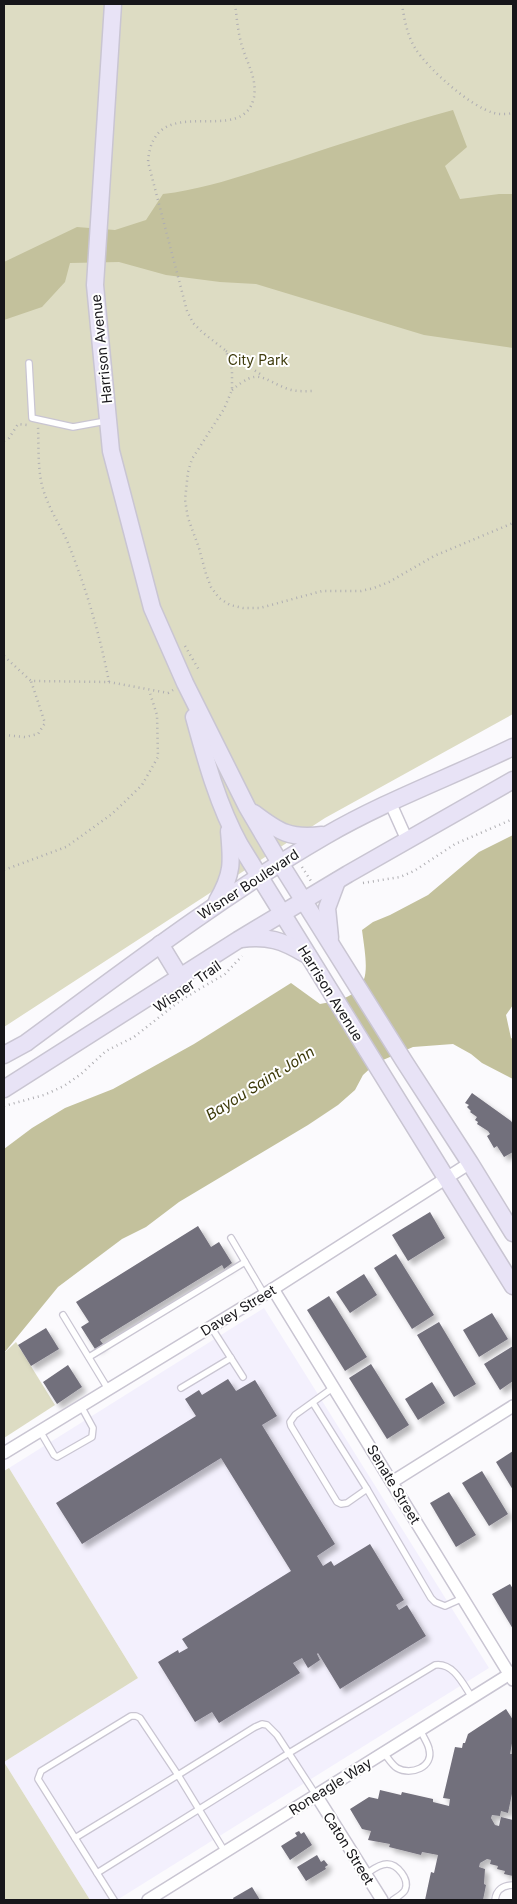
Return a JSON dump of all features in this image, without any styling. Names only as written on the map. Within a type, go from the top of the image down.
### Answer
[{"type":"street","name":"Harrison Avenue","points":[[112,4],[95,285],[111,451],[152,608],[184,683],[246,806],[404,1061],[513,1232]]},
{"type":"street","name":"Harrison Avenue","points":[[184,683],[205,757],[228,824],[258,877],[332,991],[513,1286]]},
{"type":"street","name":"Wisner Boulevard","points":[[4,1056],[215,904],[280,863],[327,835],[390,802],[513,747]]},
{"type":"street","points":[[242,947],[282,914],[304,900],[513,780]]},
{"type":"street","points":[[390,802],[407,840]]},
{"type":"street","points":[[246,806],[281,832],[306,837],[327,835]]},
{"type":"street","points":[[215,904],[228,883],[231,848],[228,824]]},
{"type":"street","points":[[330,942],[328,908],[337,881]]},
{"type":"street","points":[[4,1089],[180,977],[242,947],[256,937],[274,939],[288,944],[308,956]]},
{"type":"street","points":[[160,944],[180,977]]},
{"type":"street","name":"Davey Street","points":[[4,1453],[269,1291],[470,1163]]},
{"type":"street","name":"Senate Street","points":[[269,1291],[334,1388],[512,1675]]},
{"type":"street","points":[[392,1482],[513,1406]]},
{"type":"street","name":"Roneagle Way","points":[[148,1900],[512,1675]]},
{"type":"street","name":"Caton Street","points":[[316,1795],[382,1900]]},
{"type":"lane","points":[[30,363],[32,418],[73,427],[108,421]]},
{"type":"lane","points":[[231,1238],[245,1262],[269,1291]]},
{"type":"lane","points":[[89,1358],[245,1262]]},
{"type":"lane","points":[[63,1315],[108,1389]]},
{"type":"lane","points":[[211,1327],[243,1377]]},
{"type":"lane","points":[[182,1388],[231,1358]]},
{"type":"lane","points":[[334,1388],[292,1419],[290,1422],[291,1426],[335,1499],[341,1504],[344,1504],[367,1488]]},
{"type":"lane","points":[[313,1403],[367,1488],[431,1598],[445,1606],[463,1598]]},
{"type":"lane","points":[[40,1431],[57,1457],[84,1442],[92,1437],[94,1431],[81,1406]]},
{"type":"lane","points":[[97,1873],[289,1753],[435,1665],[440,1664],[450,1668],[473,1699]]},
{"type":"lane","points":[[114,1900],[38,1779],[41,1771],[131,1716],[140,1718],[226,1852]]},
{"type":"lane","points":[[75,1838],[262,1724],[273,1729],[316,1795]]},
{"type":"lane","points":[[384,1754],[396,1768],[415,1772],[423,1767],[429,1759],[430,1750],[421,1731]]},
{"type":"lane","points":[[366,1874],[381,1864],[389,1864],[396,1868],[406,1882],[405,1889],[393,1900]]},
{"type":"lane","points":[[495,1900],[500,1889],[506,1885],[513,1885]]},
{"type":"path","points":[[234,4],[243,49],[252,72],[254,98],[250,106],[237,118],[218,122],[194,120],[173,123],[158,134],[152,142],[148,157],[154,190],[187,311],[193,323],[225,350],[264,377],[288,389],[315,391]]},
{"type":"path","points":[[402,4],[414,47],[430,67],[456,90],[481,107],[498,114],[513,113]]},
{"type":"path","points":[[225,350],[230,360],[232,371],[232,390],[217,422],[192,459],[188,472],[185,500],[188,518],[206,574],[211,587],[219,598],[243,608],[260,608],[322,591],[361,591],[374,588],[389,582],[441,553],[513,523]]},
{"type":"path","points":[[232,390],[247,380],[255,377],[264,377]]},
{"type":"path","points":[[4,441],[10,438],[18,424],[38,426],[40,466],[44,494],[67,542],[82,582],[109,682]]},
{"type":"path","points":[[4,656],[30,681],[45,723],[38,734],[25,737],[4,736]]},
{"type":"path","points":[[30,681],[109,682],[168,693],[184,683]]},
{"type":"path","points":[[4,870],[66,847],[112,814],[142,785],[158,757],[156,715],[149,690]]},
{"type":"path","points":[[357,886],[361,883],[400,877],[414,871],[455,844],[513,819]]},
{"type":"path","points":[[302,867],[312,883]]},
{"type":"path","name":"Wisner Trail","points":[[4,1106],[44,1095],[64,1086],[81,1074],[106,1051],[134,1037],[181,1000],[225,974],[242,947]]},
{"type":"shaded area","points":[[264,1308],[489,1668],[117,1900],[90,1900],[4,1762],[138,1678],[9,1468]]},
{"type":"green space","name":"City Park","points":[[4,4],[513,4],[513,714],[325,818],[4,1027]]},
{"type":"green space","points":[[16,1342],[55,1405],[4,1438],[4,1353]]},
{"type":"green space","points":[[9,1468],[138,1678],[4,1762],[4,1471]]},
{"type":"green space","points":[[4,1762],[90,1900],[4,1900]]},
{"type":"water","points":[[453,110],[467,147],[445,166],[460,199],[513,194],[513,348],[424,335],[256,284],[220,282],[166,275],[119,262],[70,263],[65,282],[42,307],[4,320],[4,262],[77,227],[115,230],[146,220],[163,194],[195,189]]},
{"type":"water","name":"Bayou Saint John","points":[[513,835],[513,1005],[506,1015],[511,1038],[513,1039],[513,1079],[482,1063],[453,1044],[413,1047],[376,1063],[363,1075],[355,1090],[338,1105],[179,1202],[146,1227],[122,1239],[58,1287],[4,1353],[4,1149],[32,1128],[65,1108],[113,1089],[194,1044],[291,983],[320,1004],[350,995],[359,989],[366,971],[362,930],[373,922],[428,895],[479,852]]},
{"type":"building","points":[[472,1093],[511,1121],[513,1124],[513,1152],[504,1157],[497,1146],[494,1148],[487,1136],[490,1134],[488,1131],[477,1124],[478,1122],[475,1120],[477,1117],[470,1112],[467,1107],[469,1105],[465,1103]]},
{"type":"building","points":[[430,1212],[445,1238],[408,1261],[392,1235]]},
{"type":"building","points":[[198,1226],[211,1247],[219,1242],[232,1263],[224,1269],[222,1265],[100,1340],[103,1344],[95,1349],[81,1327],[89,1322],[76,1302]]},
{"type":"building","points":[[396,1254],[434,1315],[412,1329],[374,1268]]},
{"type":"building","points":[[364,1274],[377,1295],[350,1313],[336,1292]]},
{"type":"building","points":[[329,1296],[367,1357],[345,1371],[307,1310]]},
{"type":"building","points":[[492,1313],[508,1339],[479,1357],[463,1330]]},
{"type":"building","points":[[439,1322],[476,1384],[454,1397],[417,1335]]},
{"type":"building","points":[[46,1328],[59,1349],[31,1366],[18,1345]]},
{"type":"building","points":[[513,1346],[513,1381],[500,1390],[484,1364]]},
{"type":"building","points":[[371,1364],[409,1425],[387,1439],[349,1378]]},
{"type":"building","points":[[68,1365],[82,1387],[57,1404],[43,1382]]},
{"type":"building","points":[[228,1379],[236,1391],[255,1380],[277,1416],[262,1425],[335,1544],[317,1556],[323,1566],[331,1561],[334,1566],[370,1544],[404,1600],[396,1605],[399,1610],[407,1605],[426,1636],[340,1689],[318,1653],[320,1660],[308,1668],[302,1658],[293,1663],[300,1673],[219,1723],[212,1712],[195,1722],[158,1662],[178,1650],[179,1653],[188,1648],[182,1639],[291,1571],[221,1458],[82,1544],[56,1503],[196,1416],[185,1399],[199,1390],[202,1395]]},
{"type":"building","points":[[432,1382],[445,1403],[418,1420],[405,1399]]},
{"type":"building","points":[[513,1451],[513,1490],[496,1462]]},
{"type":"building","points":[[482,1471],[508,1514],[489,1526],[462,1483]]},
{"type":"building","points":[[449,1492],[476,1535],[456,1547],[430,1503]]},
{"type":"building","points":[[510,1584],[513,1589],[513,1629],[492,1594]]},
{"type":"building","points":[[506,1709],[513,1720],[513,1738],[510,1754],[513,1754],[513,1789],[508,1813],[501,1811],[500,1816],[492,1815],[491,1818],[495,1825],[499,1826],[501,1817],[513,1820],[513,1876],[504,1874],[505,1871],[497,1869],[498,1866],[490,1864],[491,1860],[487,1859],[480,1863],[479,1867],[485,1869],[484,1884],[486,1885],[483,1900],[425,1900],[431,1872],[434,1873],[438,1855],[422,1852],[421,1855],[389,1847],[390,1844],[368,1840],[371,1831],[362,1829],[350,1809],[369,1797],[378,1799],[380,1790],[401,1795],[402,1792],[433,1799],[433,1802],[449,1806],[450,1799],[443,1798],[455,1747],[462,1748],[468,1734]]},
{"type":"building","points":[[299,1831],[301,1834],[304,1832],[312,1845],[290,1860],[281,1846],[297,1836],[295,1833]]},
{"type":"building","points":[[317,1855],[321,1862],[324,1860],[328,1865],[325,1867],[326,1869],[306,1881],[297,1867]]},
{"type":"building","points":[[252,1887],[260,1900],[234,1900],[233,1898]]}]
